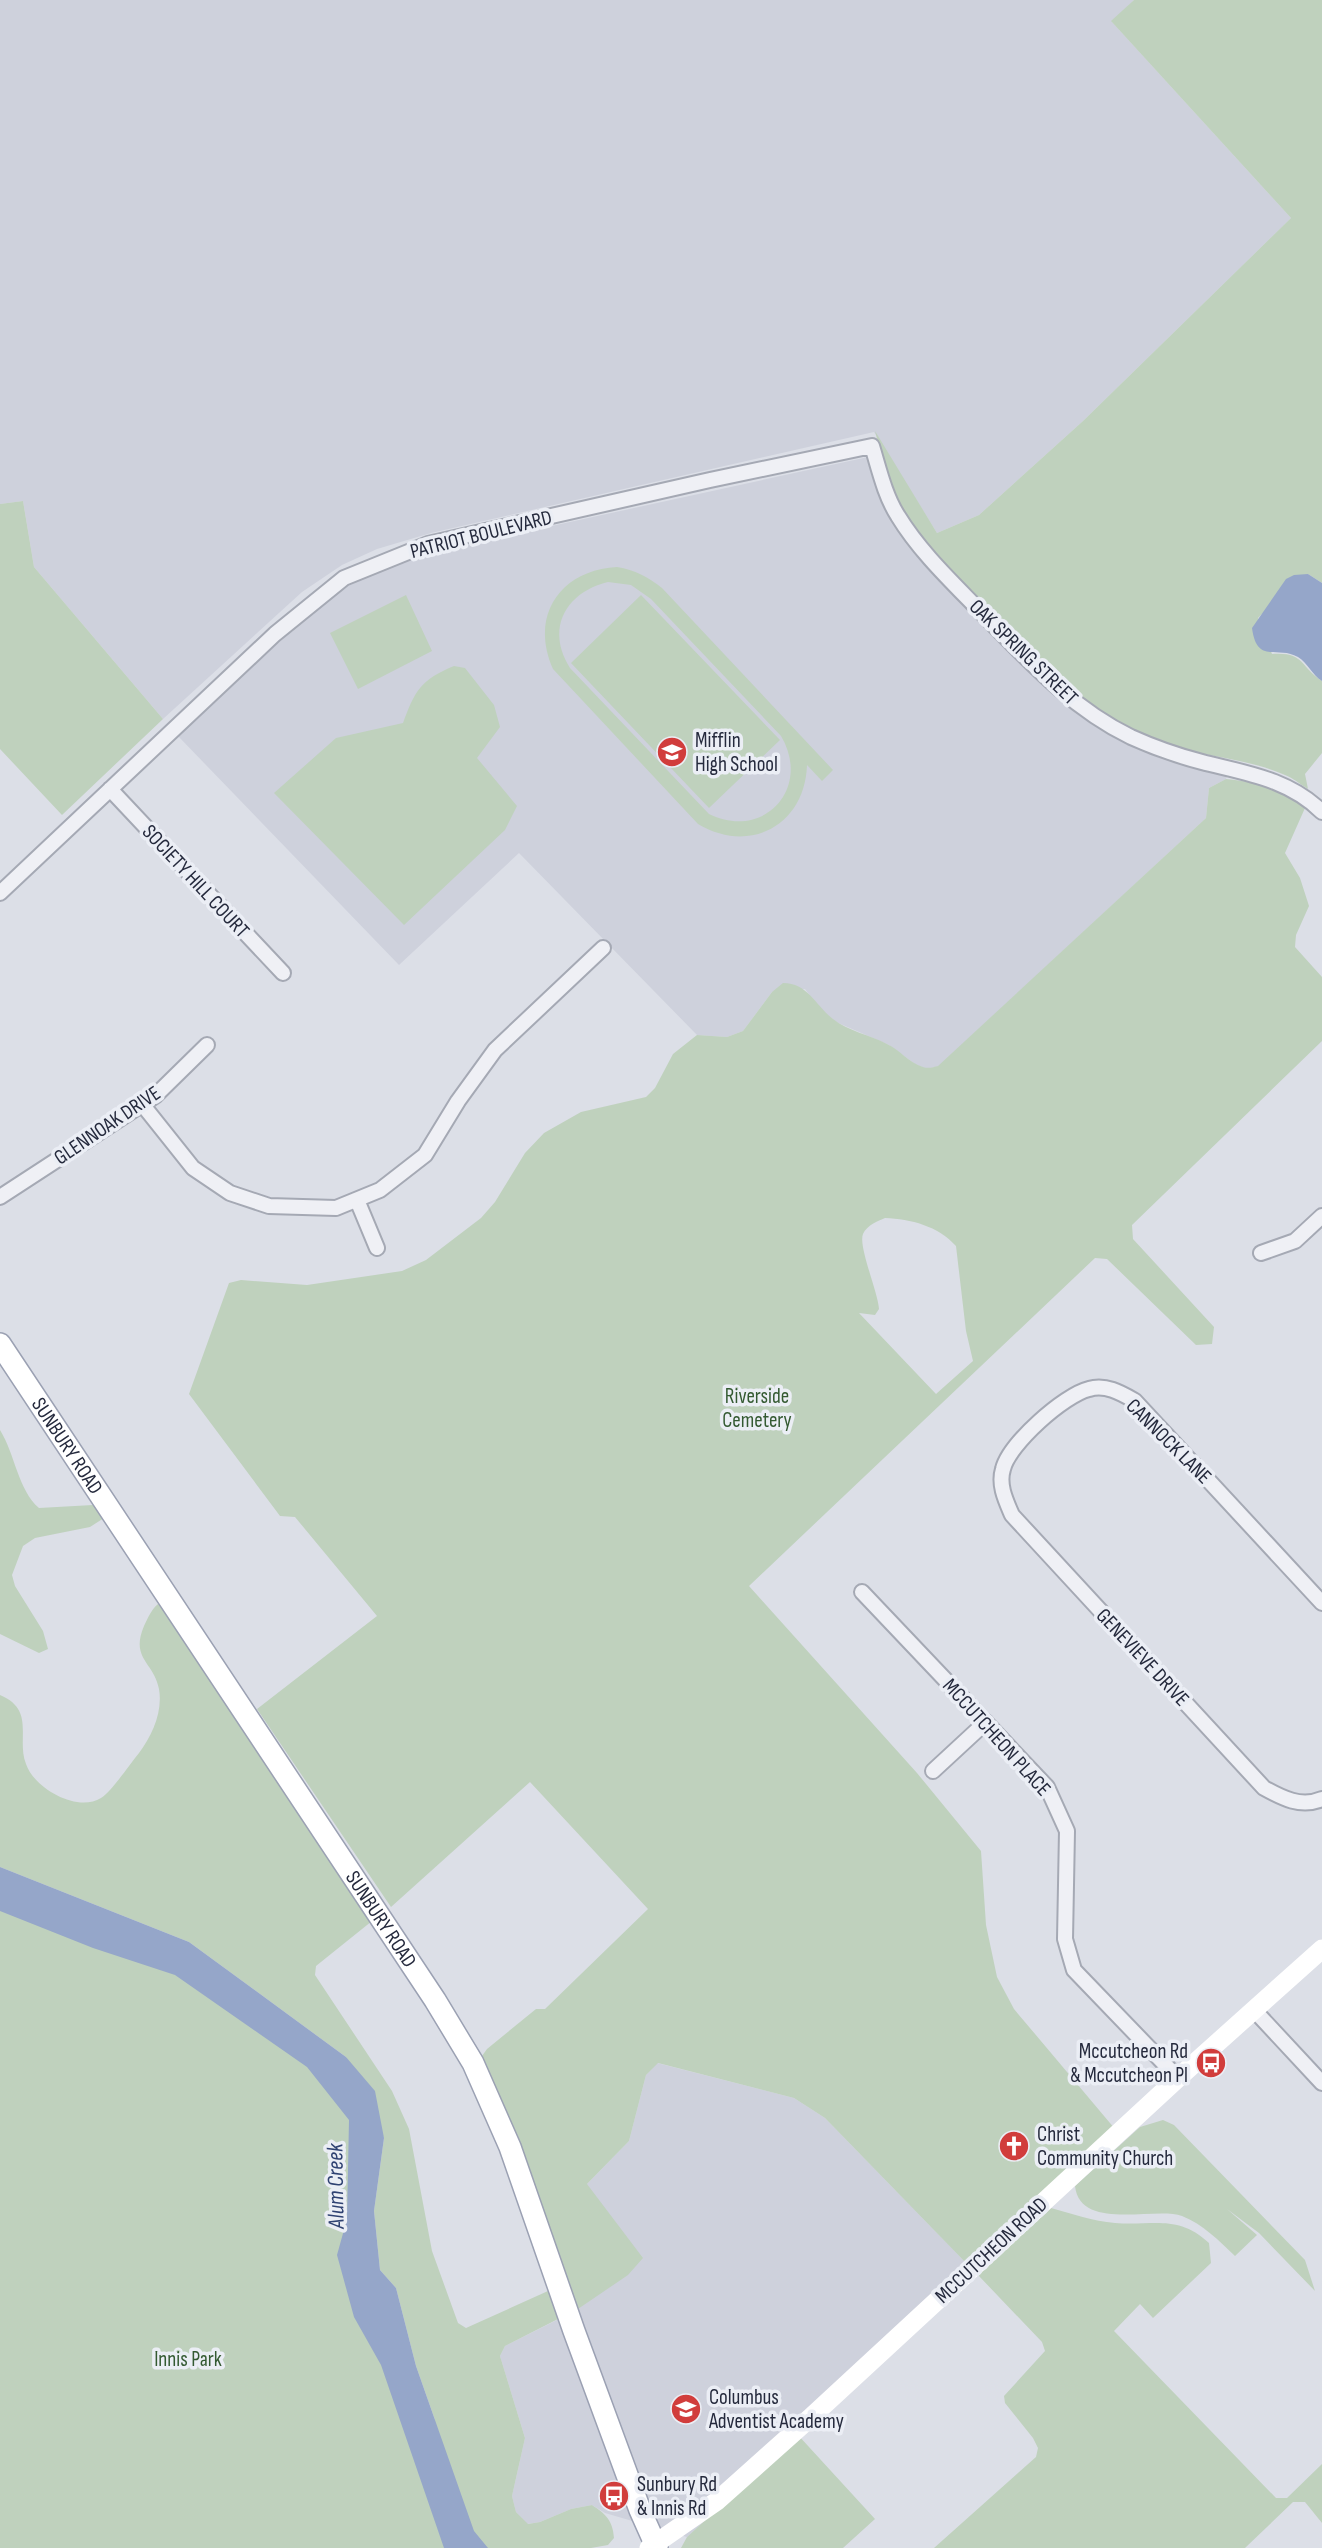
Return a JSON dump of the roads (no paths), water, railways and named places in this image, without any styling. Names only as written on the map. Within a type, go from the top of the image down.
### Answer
[{"type":"main road","name":"SUNBURY ROAD","points":[[0,1344],[435,2000],[473,2063],[510,2147],[574,2331],[654,2547]]},
{"type":"main road","name":"MCCUTCHEON ROAD","points":[[654,2547],[717,2501],[810,2418],[1178,2078],[1322,1949]]},
{"type":"street","name":"PATRIOT BOULEVARD","points":[[0,893],[275,634],[344,578],[428,544],[872,446]]},
{"type":"street","name":"OAK SPRING STREET","points":[[872,446],[896,514],[925,553],[1032,664],[1076,704],[1132,737],[1200,761],[1283,784],[1322,812]]},
{"type":"street","name":"SOCIETY HILL COURT","points":[[110,789],[283,973]]},
{"type":"street","points":[[142,1104],[193,1168],[230,1193],[269,1206],[336,1208],[380,1190],[425,1155],[458,1101],[495,1050],[603,948]]},
{"type":"street","name":"GLENNOAK DRIVE","points":[[0,1197],[155,1096],[207,1045]]},
{"type":"street","points":[[356,1200],[377,1248]]},
{"type":"street","points":[[1261,1253],[1294,1241],[1322,1216]]},
{"type":"street","name":"CANNOCK LANE","points":[[1003,1469],[1014,1447],[1068,1398],[1090,1388],[1114,1389],[1135,1401],[1322,1603]]},
{"type":"street","name":"GENEVIEVE DRIVE","points":[[1003,1469],[1002,1493],[1013,1515],[1264,1788],[1287,1801],[1314,1802],[1322,1799]]},
{"type":"street","name":"MCCUTCHEON PLACE","points":[[862,1592],[1047,1787],[1068,1831],[1065,1939],[1074,1970],[1178,2078]]},
{"type":"street","points":[[933,1771],[986,1722]]},
{"type":"street","points":[[1255,2011],[1322,2083]]},
{"type":"water","points":[[1308,574],[1322,583],[1322,681],[1298,657],[1263,650],[1258,646],[1252,628],[1286,579],[1294,575]]},
{"type":"water","points":[[0,1867],[189,1942],[346,2057],[375,2091],[384,2138],[374,2211],[380,2270],[396,2288],[416,2366],[474,2531],[488,2548],[444,2548],[381,2365],[354,2317],[337,2255],[347,2219],[349,2120],[307,2067],[175,1975],[93,1948],[0,1911]]},
{"type":"place","name":"Mifflin High School","points":[[672,752]]},
{"type":"place","name":"Mccutcheon Rd & Mccutcheon Pl","points":[[1211,2063]]},
{"type":"place","name":"Christ Community Church","points":[[1014,2146]]},
{"type":"place","name":"Columbus Adventist Academy","points":[[686,2409]]},
{"type":"place","name":"Sunbury Rd & Innis Rd","points":[[614,2496]]},
{"type":"park label","name":"Riverside Cemetery","points":[[757,1408]]},
{"type":"park label","name":"Innis Park","points":[[188,2359]]},
{"type":"water label","name":"Alum Creek","points":[[335,2186]]}]
